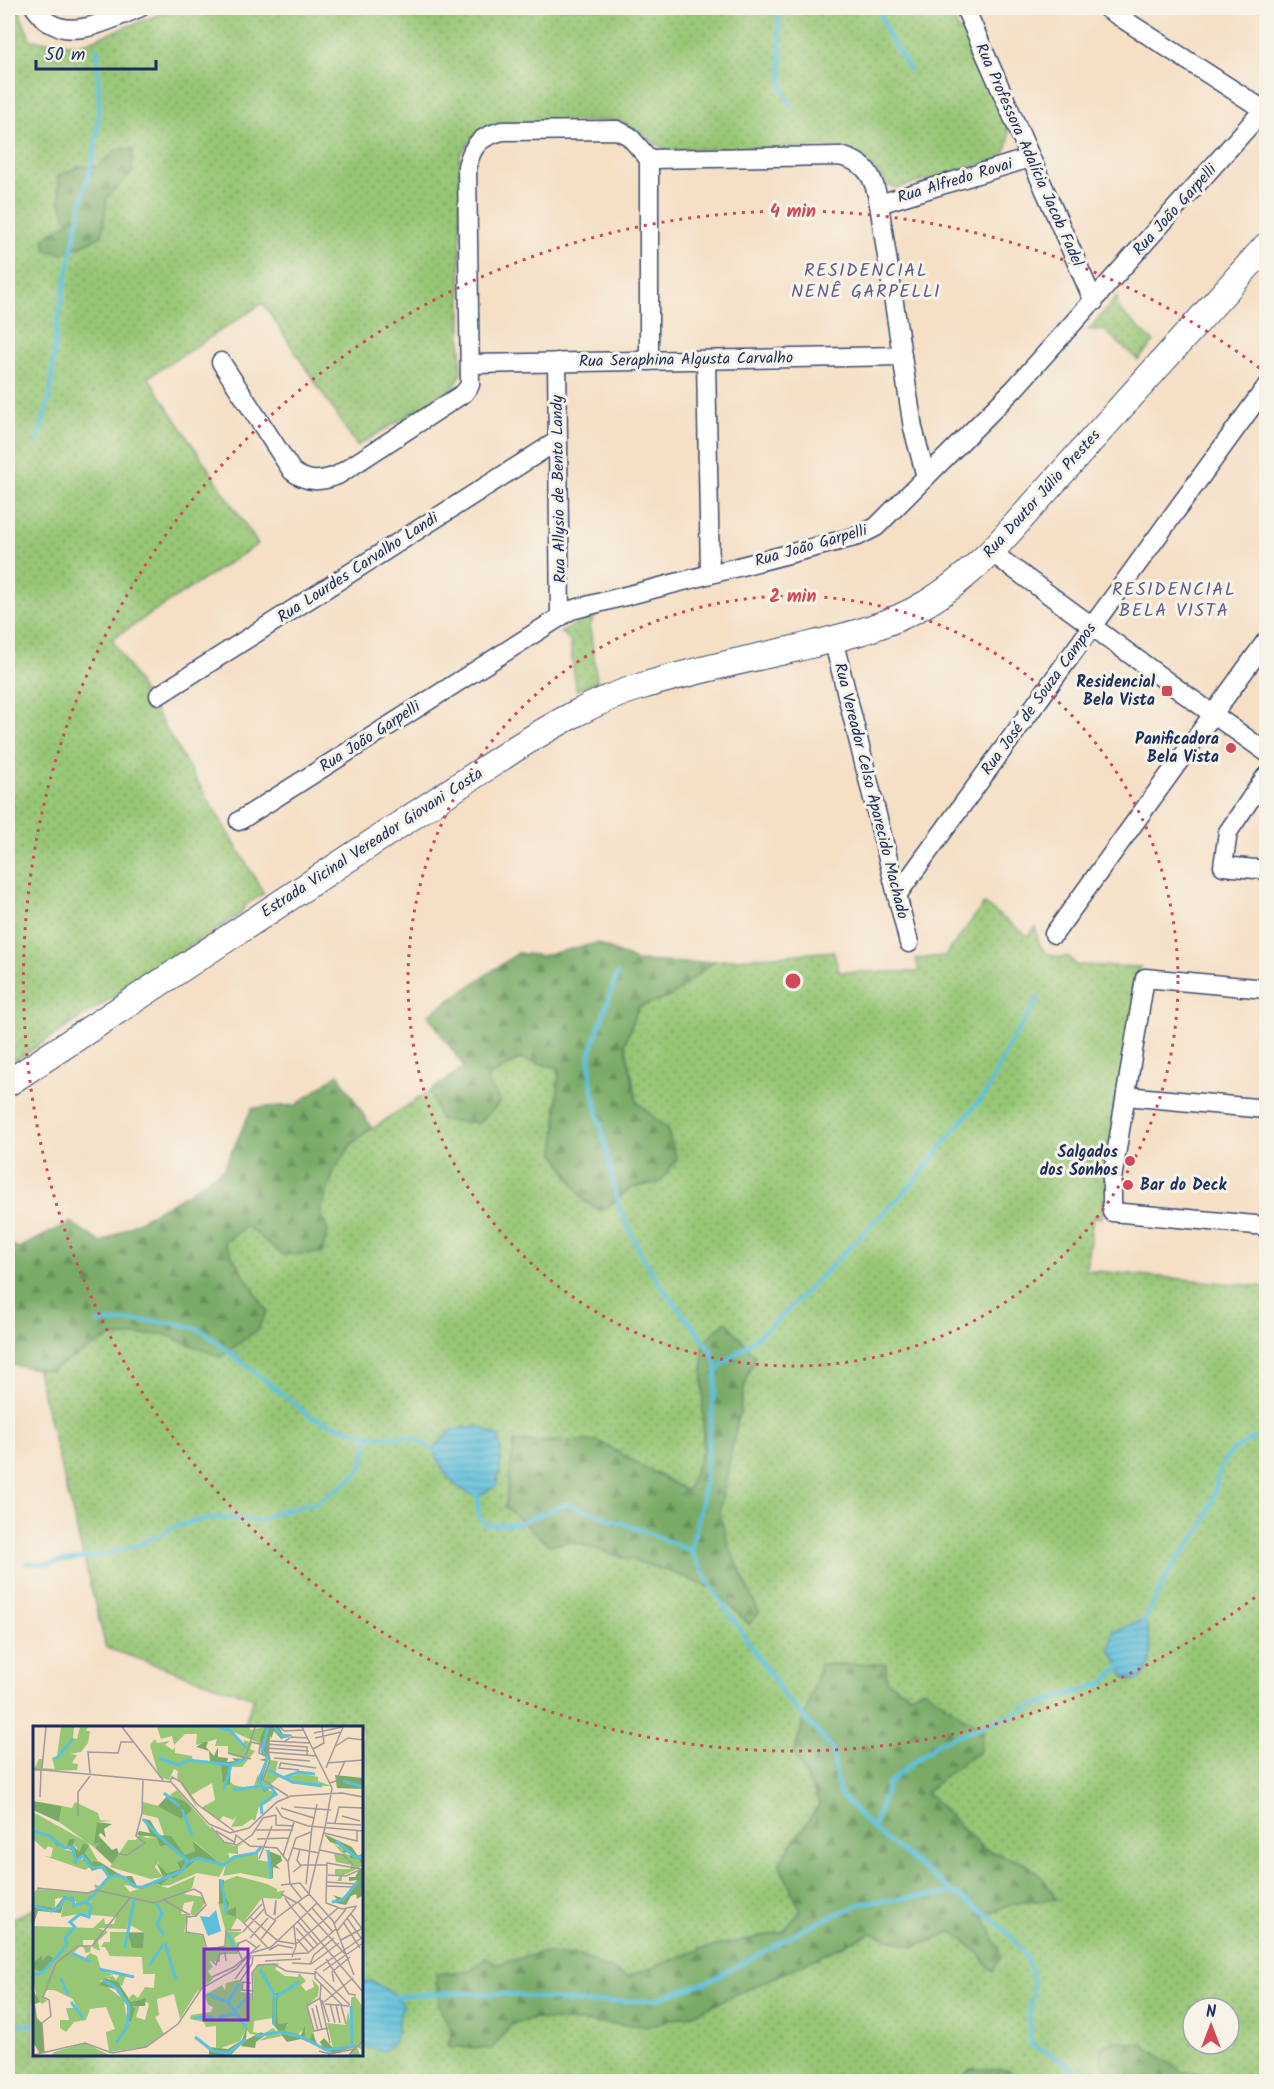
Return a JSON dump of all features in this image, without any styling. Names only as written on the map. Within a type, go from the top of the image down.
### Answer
[{"type":"street","points":[[35,8],[47,21],[73,30],[89,27],[139,8]]},
{"type":"street","name":"Rua Professora Adalícia Jacob Fadel","points":[[965,8],[1094,302]]},
{"type":"street","points":[[1106,8],[1265,108]]},
{"type":"street","name":"Rua João Garpelli","points":[[239,821],[560,615],[571,610],[868,532],[876,527],[1015,388],[1265,108]]},
{"type":"street","points":[[221,362],[292,471],[300,477],[313,481],[326,480],[338,475],[464,393],[470,385],[467,166],[471,152],[477,143],[487,135],[502,131],[617,130],[629,136],[649,159],[649,361]]},
{"type":"street","points":[[649,159],[840,156],[862,165],[872,176],[879,204],[912,428],[926,477]]},
{"type":"street","name":"Rua Alfredo Rovai","points":[[879,204],[1030,158]]},
{"type":"street","name":"Rua Doutor Júlio Prestes","points":[[760,657],[880,625],[927,604],[959,582],[991,552],[1266,246]]},
{"type":"street","name":"Rua Seraphina Algusta Carvalho","points":[[471,364],[902,356]]},
{"type":"street","points":[[706,360],[710,573]]},
{"type":"street","name":"Rua Allysio de Bento Landy","points":[[557,362],[560,615]]},
{"type":"street","name":"Rua José de Souza Campos","points":[[897,895],[1266,387]]},
{"type":"street","name":"Rua Lourdes Carvalho Landi","points":[[159,695],[557,441]]},
{"type":"street","points":[[991,552],[1266,752]]},
{"type":"street","name":"Rua Vereador Celso Aparecido Machado","points":[[833,639],[909,942]]},
{"type":"street","points":[[1054,934],[1266,641]]},
{"type":"street","name":"Estrada Vicinal Vereador Giovani Costa","points":[[8,1083],[562,720],[594,704],[638,687],[760,657]]},
{"type":"street","points":[[1266,776],[1228,832],[1223,866],[1266,870]]},
{"type":"street","points":[[1266,989],[1145,978],[1112,1179],[1112,1212],[1266,1226]]},
{"type":"street","points":[[1126,1096],[1266,1108]]},
{"type":"green space","points":[[8,8],[20,8],[22,20],[31,40],[79,45],[176,8],[950,8],[959,32],[965,31],[1008,127],[1009,137],[1006,150],[996,160],[897,188],[889,186],[870,164],[838,147],[669,150],[617,121],[497,123],[477,133],[460,154],[461,373],[453,388],[357,446],[263,303],[148,377],[258,544],[112,639],[264,893],[244,906],[242,913],[8,1065]]},
{"type":"green space","points":[[133,149],[132,172],[107,197],[102,236],[63,254],[46,250],[44,238],[69,222],[60,204],[58,176],[78,167],[98,166],[116,150]]},
{"type":"green space","points":[[1117,297],[1118,307],[1122,312],[1154,342],[1138,360],[1104,330],[1088,330]]},
{"type":"green space","points":[[597,615],[590,627],[597,681],[576,690],[570,641],[560,633]]},
{"type":"green space","points":[[984,904],[1028,936],[1036,927],[1038,941],[1045,951],[1055,956],[1069,957],[1076,965],[1141,967],[1102,1218],[1093,1217],[1086,1270],[1266,1287],[1266,2081],[1210,2081],[1198,2072],[1182,2072],[1142,2044],[1102,2063],[1120,2081],[1017,2081],[971,2069],[960,2082],[8,2082],[8,1920],[33,1909],[33,2056],[363,2056],[363,1726],[243,1726],[254,1698],[106,1648],[32,1350],[430,1091],[440,1120],[486,1078],[519,1059],[559,1068],[555,1154],[601,1211],[631,1188],[660,1182],[667,1129],[637,1102],[625,1044],[638,1007],[670,997],[714,961],[833,951],[839,972],[919,972],[916,959],[945,956]],"holes":[[[703,1343],[755,1356],[746,1380],[719,1512],[749,1624],[712,1588],[671,1572],[573,1542],[598,1441],[687,1491],[703,1450]],[[886,1664],[887,1681],[910,1695],[979,1752],[961,1763],[926,1792],[982,1848],[1028,1865],[1055,1899],[1015,1903],[983,1915],[1001,1956],[993,1972],[979,1954],[952,1931],[915,1947],[871,1933],[693,2014],[648,2026],[535,2019],[512,2023],[448,2046],[471,1970],[486,1957],[496,1965],[540,1953],[577,1955],[628,1977],[701,1949],[783,1932],[801,1911],[779,1863],[820,1804],[794,1753]]]},
{"type":"green space","points":[[597,943],[636,961],[690,963],[714,961],[670,997],[638,1007],[625,1044],[637,1102],[667,1129],[677,1159],[660,1182],[631,1188],[601,1211],[584,1201],[555,1154],[559,1068],[519,1059],[487,1078],[500,1102],[479,1123],[440,1120],[430,1091],[464,1067],[428,1015],[518,953],[541,956]]},
{"type":"green space","points":[[338,1074],[371,1127],[351,1145],[335,1169],[321,1211],[328,1232],[322,1253],[283,1255],[246,1226],[224,1243],[267,1311],[258,1329],[221,1357],[163,1334],[110,1337],[50,1371],[8,1364],[8,1239],[17,1249],[71,1222],[101,1243],[185,1195],[224,1168],[252,1108],[296,1105]]},
{"type":"green space","points":[[726,1321],[755,1356],[746,1380],[719,1512],[729,1546],[759,1613],[750,1624],[711,1588],[671,1572],[573,1542],[549,1545],[505,1507],[514,1442],[598,1441],[687,1491],[703,1450],[703,1343]]},
{"type":"green space","points":[[820,1664],[886,1664],[887,1681],[910,1695],[924,1689],[984,1731],[979,1752],[961,1763],[926,1792],[982,1848],[1028,1865],[1043,1878],[1056,1899],[1015,1903],[983,1915],[1002,1956],[993,1972],[979,1954],[952,1931],[915,1947],[871,1933],[693,2014],[648,2026],[535,2019],[512,2023],[492,2049],[447,2046],[453,2034],[439,2006],[436,1974],[471,1970],[486,1957],[496,1965],[540,1953],[577,1955],[628,1977],[701,1949],[782,1932],[801,1911],[779,1863],[820,1804],[794,1753]]},
{"type":"green space","points":[[1114,2041],[1142,2044],[1182,2072],[1198,2072],[1210,2081],[1120,2081],[1102,2063],[1101,2047]]},
{"type":"green space","points":[[970,2069],[1009,2070],[1017,2081],[960,2081]]},
{"type":"water","points":[[479,1426],[499,1437],[501,1461],[497,1485],[478,1497],[454,1484],[441,1466],[434,1448],[452,1430]]},
{"type":"water","points":[[1145,1619],[1151,1644],[1151,1660],[1145,1675],[1138,1681],[1126,1678],[1110,1649],[1113,1632]]},
{"type":"water","points":[[371,1981],[396,1995],[403,2006],[394,2041],[384,2051],[363,2046],[363,1982]]},
{"type":"waterway","points":[[778,8],[783,89],[792,106]]},
{"type":"waterway","points":[[879,8],[886,32],[910,70]]},
{"type":"waterway","points":[[37,443],[50,395],[57,323],[84,191],[95,150],[99,106],[97,49]]},
{"type":"waterway","points":[[617,974],[590,1054],[591,1082],[619,1207],[643,1258],[663,1289],[714,1356],[717,1369]]},
{"type":"waterway","points":[[691,1551],[702,1500],[717,1369],[778,1320],[914,1182],[986,1093],[1011,1042],[1039,998]]},
{"type":"waterway","points":[[97,1323],[164,1322],[203,1331],[311,1417],[369,1436],[412,1437],[436,1451]]},
{"type":"waterway","points":[[26,1563],[45,1564],[98,1556],[138,1545],[177,1526],[195,1521],[217,1518],[259,1521],[279,1511],[319,1502],[356,1475],[363,1465],[369,1436]]},
{"type":"waterway","points":[[1143,1623],[1171,1568],[1202,1528],[1213,1498],[1220,1468],[1230,1453],[1253,1438]]},
{"type":"waterway","points":[[476,1495],[478,1497],[478,1516],[487,1525],[516,1524],[567,1504],[644,1531],[691,1551],[709,1583],[785,1697],[832,1748],[839,1793],[873,1829],[954,1893],[992,1918],[1014,1940],[1027,1959],[1034,1981],[1029,2022],[1031,2045],[1068,2064],[1079,2076],[1081,2082]]},
{"type":"waterway","points":[[873,1829],[888,1783],[938,1743],[1041,1703],[1102,1684],[1122,1665]]},
{"type":"waterway","points":[[390,1997],[444,1993],[504,1994],[585,2003],[654,2000],[709,1981],[799,1931],[862,1903],[954,1893]]},
{"type":"waterway","points":[[8,2025],[33,2025]]},
{"type":"place","name":"Residencial Bela Vista","points":[[1167,691]]},
{"type":"place","name":"Panificadora Bela Vista","points":[[1231,748]]},
{"type":"place","name":"Salgados dos Sonhos","points":[[1130,1161]]},
{"type":"place","name":"Bar do Deck","points":[[1128,1185]]},
{"type":"district","name":"RESIDENCIAL NENÊ GARPELLI","points":[[866,281]]},
{"type":"district","name":"RESIDENCIAL BELA VISTA","points":[[1174,600]]}]
